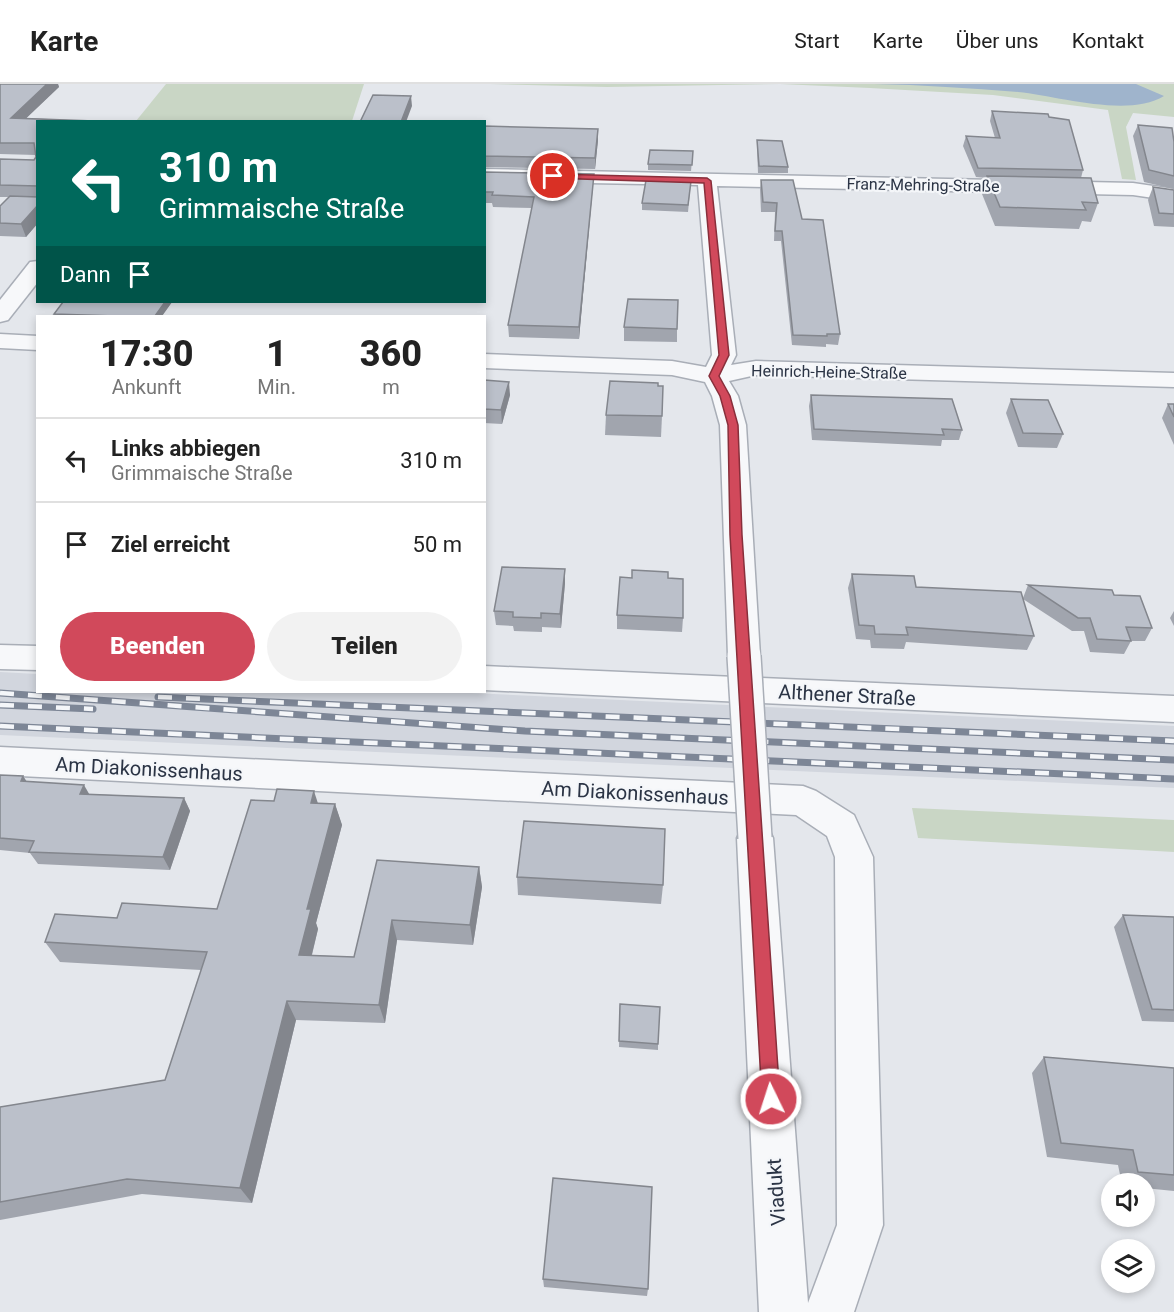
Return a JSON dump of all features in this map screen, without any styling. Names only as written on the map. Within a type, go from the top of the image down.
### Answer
[{"type":"street","name":"Franz-Mehring-Straße","points":[[486,175],[1133,189],[1174,195]]},
{"type":"street","points":[[707,181],[724,355],[714,376]]},
{"type":"street","points":[[0,315],[36,270]]},
{"type":"street","points":[[0,341],[36,343]]},
{"type":"street","name":"Heinrich-Heine-Straße","points":[[486,361],[672,368],[714,376],[756,368],[1174,380]]},
{"type":"street","name":"Viadukt","points":[[714,376],[725,396],[733,425],[744,656],[784,1312]]},
{"type":"street","points":[[0,657],[36,658]]},
{"type":"street","name":"Althener Straße","points":[[486,678],[1174,709]]},
{"type":"street","name":"Am Diakonissenhaus","points":[[0,761],[803,801],[841,826],[854,857],[860,1225],[829,1312]]},
{"type":"shaded area","points":[[0,672],[36,674],[36,693],[470,693],[1174,726],[1174,788],[0,735]]},
{"type":"green space","points":[[166,84],[364,84],[352,120],[137,120]]},
{"type":"green space","points":[[490,84],[780,84],[607,87]]},
{"type":"green space","points":[[780,84],[1174,84],[1174,117],[1133,113],[1126,127],[1136,180],[1122,179],[1108,110],[993,95]]},
{"type":"green space","points":[[912,808],[1174,820],[1174,852],[918,838]]},
{"type":"water","points":[[874,84],[1136,84],[1164,96],[1132,105],[1113,105],[1092,104],[1018,92]]},
{"type":"building","points":[[0,84],[47,84],[11,118],[66,120],[36,120],[36,157],[34,143],[0,143]]},
{"type":"building","points":[[373,95],[411,96],[402,120],[361,120]]},
{"type":"building","points":[[992,111],[1048,114],[1049,117],[1069,120],[1083,170],[978,168],[966,136],[1000,138]]},
{"type":"building","points":[[1138,125],[1172,128],[1174,176],[1149,170]]},
{"type":"building","points":[[486,126],[598,129],[595,158],[486,156]]},
{"type":"building","points":[[757,140],[782,141],[788,167],[759,166]]},
{"type":"building","points":[[650,150],[693,151],[692,165],[648,164]]},
{"type":"building","points":[[36,157],[36,186],[0,185],[0,159],[34,160]]},
{"type":"building","points":[[486,172],[594,174],[579,327],[508,325],[534,197],[492,195],[493,192],[486,192]]},
{"type":"building","points":[[987,176],[1091,178],[1098,203],[1082,202],[1086,210],[1000,207]]},
{"type":"building","points":[[646,180],[691,181],[688,205],[642,203]]},
{"type":"building","points":[[761,180],[793,180],[802,219],[823,220],[840,334],[793,335],[782,231],[775,231],[777,203],[763,202]]},
{"type":"building","points":[[1153,187],[1174,190],[1174,214],[1159,213]]},
{"type":"building","points":[[10,196],[36,197],[36,207],[21,224],[0,223],[0,206]]},
{"type":"building","points":[[628,299],[678,300],[677,329],[624,327]]},
{"type":"building","points":[[62,303],[164,303],[156,315],[54,314]]},
{"type":"building","points":[[486,380],[509,382],[501,410],[486,409]]},
{"type":"building","points":[[610,381],[658,383],[658,386],[663,386],[662,416],[606,415]]},
{"type":"building","points":[[811,395],[952,399],[962,430],[942,429],[944,435],[814,429]]},
{"type":"building","points":[[1011,399],[1048,400],[1063,434],[1023,433]]},
{"type":"building","points":[[1168,404],[1174,404],[1174,417]]},
{"type":"building","points":[[502,567],[565,569],[560,614],[541,613],[541,618],[513,617],[513,612],[494,611]]},
{"type":"building","points":[[632,570],[668,572],[668,578],[683,579],[683,618],[617,615],[620,577],[632,578]]},
{"type":"building","points":[[852,574],[914,576],[916,587],[1021,592],[1034,636],[906,627],[908,635],[875,634],[874,626],[859,625]]},
{"type":"building","points":[[1028,585],[1112,590],[1114,595],[1140,596],[1152,628],[1126,627],[1131,641],[1097,639],[1090,618],[1078,618]]},
{"type":"building","points":[[0,775],[23,776],[21,781],[84,785],[80,794],[184,798],[163,857],[29,852],[34,841],[0,838]]},
{"type":"building","points":[[277,789],[314,791],[311,803],[335,804],[307,909],[311,909],[299,955],[354,957],[377,860],[479,867],[470,925],[392,920],[379,1005],[287,1001],[240,1188],[127,1179],[0,1202],[0,1107],[165,1080],[207,952],[45,942],[55,914],[117,918],[122,903],[217,909],[251,800],[274,801]]},
{"type":"building","points":[[524,821],[665,829],[663,885],[517,877]]},
{"type":"building","points":[[1123,915],[1174,917],[1174,1010],[1152,1009]]},
{"type":"building","points":[[620,1004],[660,1007],[658,1044],[619,1041]]},
{"type":"building","points":[[1044,1057],[1174,1068],[1174,1175],[1138,1172],[1133,1150],[1061,1143]]},
{"type":"building","points":[[553,1178],[652,1187],[648,1289],[543,1279]]},
{"type":"railway","points":[[0,693],[525,731],[1174,760]]},
{"type":"railway","points":[[158,697],[1174,741]]},
{"type":"railway","points":[[0,705],[93,709]]},
{"type":"railway","points":[[0,726],[1174,779]]},
{"type":"route","points":[[553,176],[707,181],[724,355],[714,376],[725,396],[733,425],[736,535],[771,1099]]}]
